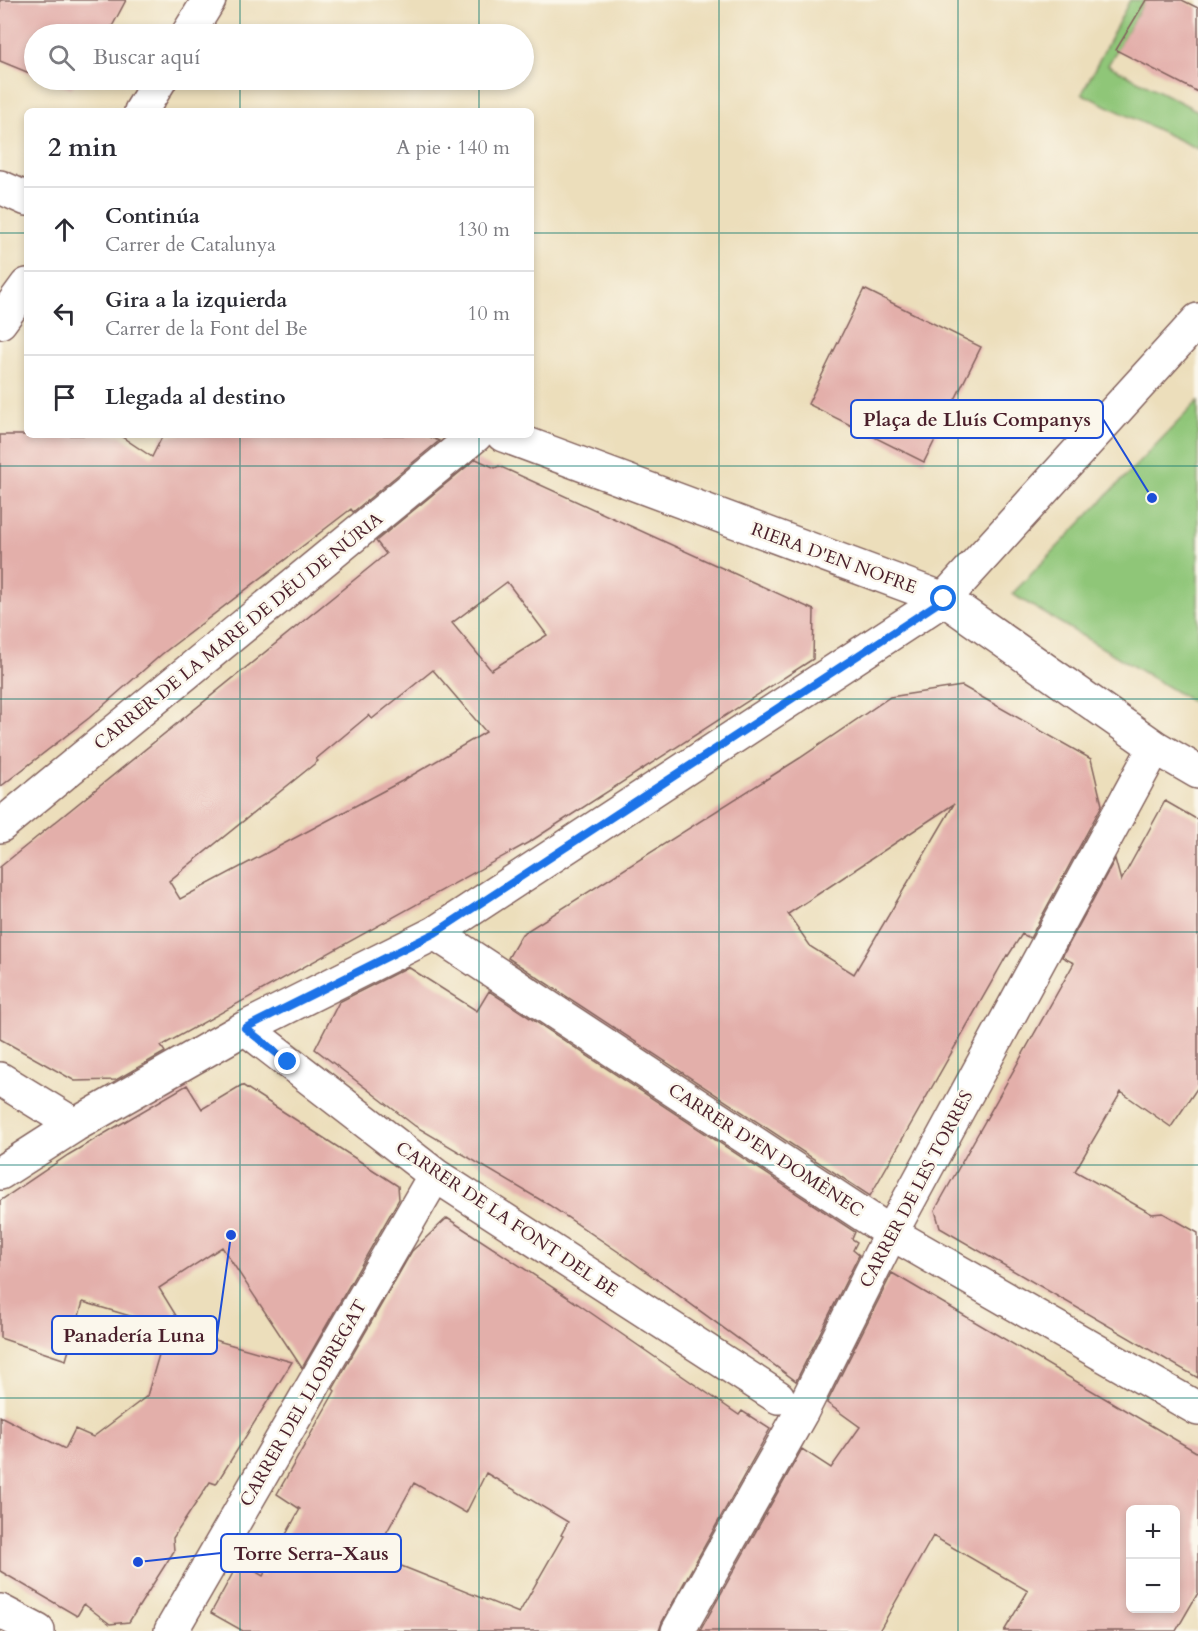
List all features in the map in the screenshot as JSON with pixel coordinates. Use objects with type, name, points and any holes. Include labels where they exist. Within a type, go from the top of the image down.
[{"type":"street","points":[[194,24],[209,0]]},
{"type":"street","points":[[143,108],[154,90]]},
{"type":"street","points":[[0,187],[24,198]]},
{"type":"street","points":[[0,322],[24,289]]},
{"type":"street","points":[[0,1173],[75,1125],[245,1028],[435,933],[944,599],[1198,320]]},
{"type":"street","name":"CARRER DE LA MARE DE DÉU DE NÚRIA","points":[[0,826],[472,438]]},
{"type":"street","name":"RIERA D'EN NOFRE","points":[[510,438],[944,599],[1155,747],[1198,772]]},
{"type":"street","name":"CARRER DE LES TORRES","points":[[678,1631],[801,1413],[891,1233],[1155,747]]},
{"type":"street","name":"CARRER D'EN DOMÈNEC","points":[[435,933],[891,1233],[1198,1409]]},
{"type":"street","name":"CARRER DE LA FONT DEL BE","points":[[245,1028],[435,1175],[778,1397]]},
{"type":"street","points":[[0,1079],[75,1125]]},
{"type":"street","name":"CARRER DEL LLOBREGAT","points":[[171,1631],[435,1175]]},
{"type":"street","points":[[0,1611],[38,1631]]},
{"type":"green space","points":[[1130,0],[1146,0],[1108,65],[1198,111],[1198,149],[1082,94]]},
{"type":"green space","points":[[1198,401],[1198,705],[1012,594]]},
{"type":"building","points":[[0,0],[126,0],[113,24],[24,24],[24,71],[0,61]]},
{"type":"building","points":[[1146,0],[1182,0],[1198,8],[1198,92],[1116,50]]},
{"type":"building","points":[[864,289],[981,347],[924,462],[808,404]]},
{"type":"building","points":[[0,435],[24,435],[24,438],[124,438],[152,457],[162,438],[432,438],[439,441],[353,512],[351,509],[162,654],[89,718],[0,787]]},
{"type":"building","points":[[476,459],[495,468],[499,466],[814,610],[813,659],[531,841],[161,1046],[165,1052],[116,1080],[75,1081],[0,1039],[0,867],[386,554],[376,541]],"holes":[[[507,582],[547,635],[491,670],[452,623]],[[433,670],[486,732],[402,781],[180,899],[169,881],[318,761],[316,759],[369,715],[372,719]]]},
{"type":"building","points":[[962,686],[1091,759],[1102,805],[1030,938],[1022,934],[1007,955],[870,1196],[508,958],[522,934],[800,758],[890,697]],"holes":[[[954,804],[854,974],[811,947],[788,914]]]},
{"type":"building","points":[[1165,801],[1198,820],[1198,1087],[1171,1127],[1121,1092],[1075,1171],[1152,1214],[1163,1213],[1198,1233],[1198,1378],[940,1228],[935,1210],[1074,963],[1062,957],[1115,859],[1121,881]]},
{"type":"building","points":[[408,967],[477,1011],[489,991],[855,1232],[852,1239],[857,1242],[853,1250],[859,1255],[796,1381],[629,1259],[549,1205],[415,1126],[315,1049],[339,1002]]},
{"type":"building","points":[[187,1085],[202,1109],[242,1085],[398,1186],[399,1199],[302,1368],[222,1247],[159,1288],[186,1332],[292,1362],[216,1484],[210,1482],[173,1538],[174,1551],[129,1622],[110,1624],[84,1604],[77,1616],[0,1571],[0,1416],[65,1449],[75,1429],[93,1437],[147,1396],[167,1327],[83,1302],[66,1360],[0,1338],[0,1201],[68,1155]]},
{"type":"building","points":[[447,1218],[578,1304],[739,1415],[742,1411],[770,1429],[659,1631],[243,1631],[211,1613],[239,1562],[263,1576],[300,1509],[277,1494],[335,1391],[333,1389],[412,1251]],"holes":[[[486,1473],[568,1522],[561,1535],[563,1536],[519,1613],[374,1555],[414,1483],[466,1513]]]},
{"type":"building","points":[[892,1273],[1198,1453],[1198,1593],[1176,1631],[1004,1631],[1028,1591],[933,1536],[879,1631],[700,1631],[802,1449],[831,1468],[860,1427],[827,1403]]},
{"type":"place","name":"Plaça de Lluís Companys","points":[[1152,498]]},
{"type":"place","name":"Panadería Luna","points":[[231,1235]]},
{"type":"place","name":"Torre Serra-Xaus","points":[[138,1562]]},
{"type":"route","points":[[288,1062],[245,1028],[435,933],[944,599]]}]
